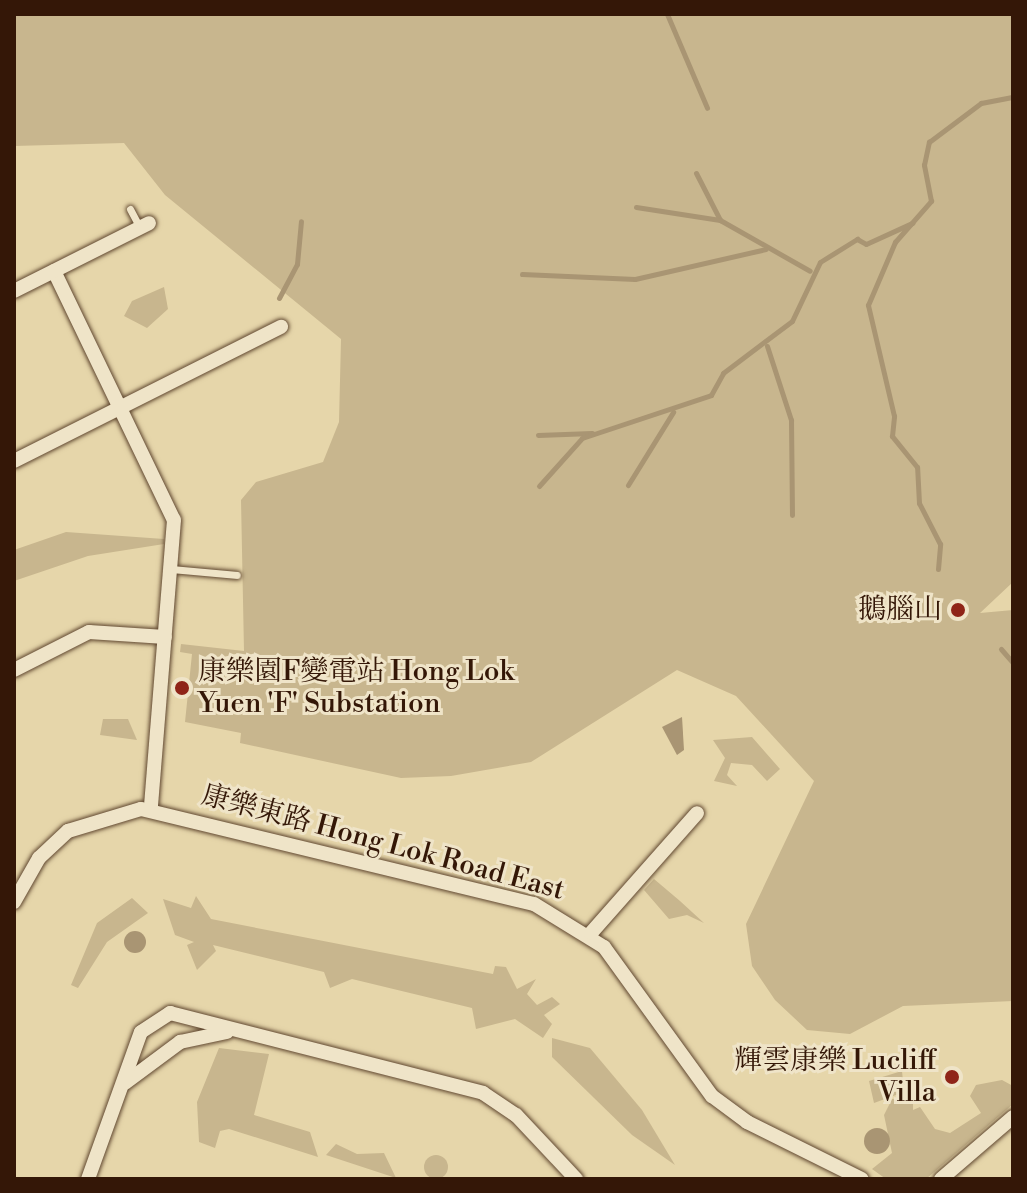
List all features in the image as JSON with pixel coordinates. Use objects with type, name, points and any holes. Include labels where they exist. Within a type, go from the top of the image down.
[{"type":"street","points":[[14,291],[144,225]]},
{"type":"street","points":[[54,271],[168,500],[172,569],[151,809]]},
{"type":"street","points":[[14,461],[281,327]]},
{"type":"street","points":[[14,670],[89,632],[165,637]]},
{"type":"street","name":"康樂東路 Hong Lok Road East","points":[[14,902],[39,858],[68,831],[113,813],[151,809],[534,904],[591,933],[712,1096],[747,1122],[862,1179]]},
{"type":"street","points":[[591,933],[697,813]]},
{"type":"street","points":[[88,1179],[125,1083],[134,1046],[152,1019],[180,1014],[227,1032],[483,1093],[516,1115],[569,1177]]},
{"type":"street","points":[[125,1083],[180,1042],[227,1032]]},
{"type":"street","points":[[941,1179],[1013,1117]]},
{"type":"lane","points":[[130,209],[144,225]]},
{"type":"lane","points":[[172,569],[237,575]]},
{"type":"shaded area","points":[[14,14],[1013,14],[1013,582],[980,613],[1013,610],[1013,1001],[903,1006],[850,1034],[807,1030],[775,1000],[752,966],[746,924],[814,781],[736,696],[677,670],[531,762],[451,776],[401,778],[240,743],[241,733],[185,722],[192,654],[180,652],[181,644],[244,651],[241,500],[256,482],[323,462],[339,422],[341,339],[165,195],[124,143],[14,146]]},
{"type":"shaded area","points":[[164,287],[168,309],[147,328],[124,316],[132,301]]},
{"type":"shaded area","points":[[66,532],[164,539],[164,544],[88,556],[14,581],[14,550]]},
{"type":"shaded area","points":[[682,717],[684,750],[677,755],[662,727]]},
{"type":"shaded area","points":[[103,719],[128,719],[137,740],[100,735]]},
{"type":"shaded area","points":[[752,737],[780,769],[767,781],[752,765],[731,763],[727,775],[737,786],[714,781],[725,758],[713,740]]},
{"type":"shaded area","points":[[654,879],[704,923],[687,915],[669,919],[644,890]]},
{"type":"shaded area","points":[[196,896],[211,919],[493,974],[495,966],[506,967],[517,989],[536,979],[527,994],[537,1005],[552,997],[560,1004],[544,1015],[552,1024],[543,1038],[515,1019],[476,1029],[472,1008],[352,979],[330,988],[324,972],[213,945],[216,951],[197,970],[187,945],[194,942],[175,935],[163,899],[191,908]]},
{"type":"shaded area","points":[[132,898],[148,913],[107,942],[78,988],[71,985],[97,923]]},
{"type":"shaded area","points":[[135,931],[143,934],[146,942],[143,950],[135,953],[127,950],[124,942],[127,934]]},
{"type":"shaded area","points":[[552,1038],[590,1048],[642,1110],[675,1165],[632,1135],[552,1057]]},
{"type":"shaded area","points":[[219,1048],[269,1054],[254,1115],[310,1132],[318,1157],[229,1129],[220,1131],[215,1148],[199,1142],[197,1102]]},
{"type":"shaded area","points":[[902,1071],[904,1092],[874,1103],[869,1081]]},
{"type":"shaded area","points":[[1002,1080],[1013,1086],[1013,1104],[926,1179],[886,1179],[872,1169],[892,1153],[884,1115],[892,1099],[913,1098],[913,1110],[920,1107],[935,1129],[950,1133],[981,1113],[970,1096],[976,1085]]},
{"type":"shaded area","points":[[877,1128],[886,1132],[890,1141],[886,1150],[877,1154],[868,1150],[864,1141],[868,1132]]},
{"type":"shaded area","points":[[336,1144],[357,1154],[384,1153],[396,1178],[326,1155]]},
{"type":"shaded area","points":[[431,1155],[441,1155],[448,1162],[448,1172],[441,1179],[431,1179],[424,1172],[424,1162]]},
{"type":"waterway","points":[[667,14],[707,108]]},
{"type":"waterway","points":[[938,569],[940,544],[919,503],[917,467],[892,436],[894,416],[868,305],[895,242],[931,201],[924,165],[929,142],[981,103],[1013,97]]},
{"type":"waterway","points":[[696,173],[720,220]]},
{"type":"waterway","points":[[636,207],[720,220],[810,271]]},
{"type":"waterway","points":[[279,298],[297,264],[301,221]]},
{"type":"waterway","points":[[539,486],[582,438],[711,395],[723,373],[792,321],[820,262],[857,239],[866,244],[912,223]]},
{"type":"waterway","points":[[522,274],[635,279],[766,249]]},
{"type":"waterway","points":[[767,346],[791,420],[792,515]]},
{"type":"waterway","points":[[628,485],[673,412]]},
{"type":"waterway","points":[[538,435],[592,433]]},
{"type":"waterway","points":[[1001,649],[1013,663]]},
{"type":"place","name":"鵝腦山","points":[[958,610]]},
{"type":"place","name":"康樂園F變電站 Hong Lok Yuen 'F' Substation","points":[[182,688]]},
{"type":"place","name":"輝雲康樂 Lucliff Villa","points":[[952,1077]]}]
